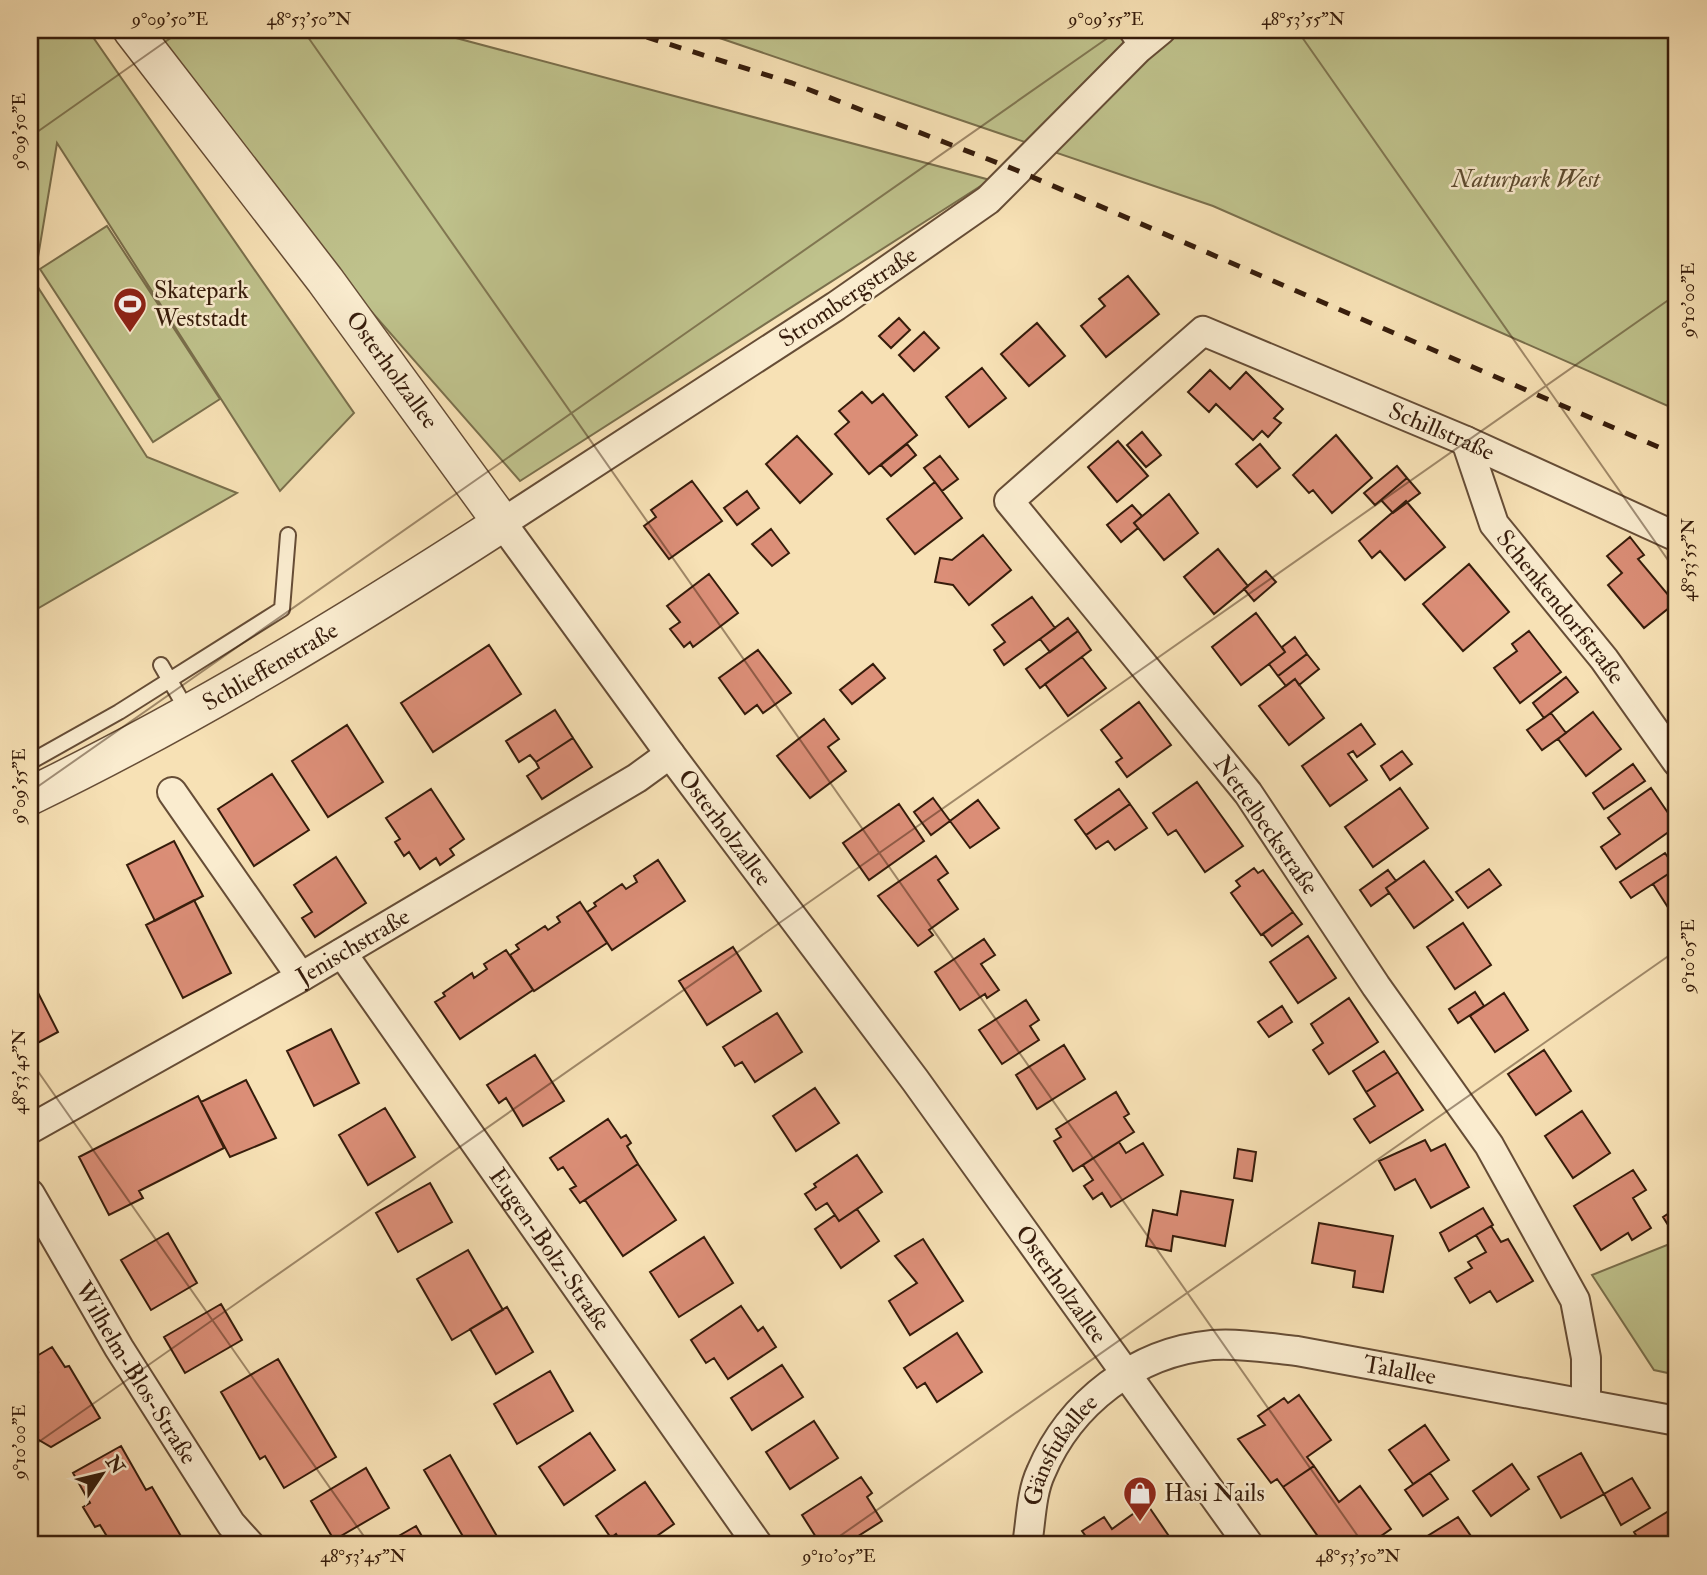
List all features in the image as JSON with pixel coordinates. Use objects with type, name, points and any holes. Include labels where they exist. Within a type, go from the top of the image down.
[{"type":"street","name":"Osterholzallee","points":[[132,30],[325,280],[670,754],[915,1080],[1249,1545]]},
{"type":"street","name":"Strombergstraße","points":[[502,523],[836,306],[988,200],[1131,39],[1161,30]]},
{"type":"street","name":"Schillstraße","points":[[1203,331],[1466,441],[1677,537]]},
{"type":"street","name":"Nettelbeckstraße","points":[[1203,331],[1009,501],[1248,793],[1376,986],[1489,1145],[1576,1300],[1586,1358],[1586,1404]]},
{"type":"street","name":"Schenkendorfstraße","points":[[1466,441],[1494,524],[1604,659],[1677,762]]},
{"type":"street","name":"Schlieffenstraße","points":[[30,796],[135,745],[189,714],[502,523]]},
{"type":"street","name":"Jenischstraße","points":[[30,1129],[342,953],[637,778],[670,754]]},
{"type":"street","points":[[172,792],[301,977]]},
{"type":"street","name":"Eugen-Bolz-Straße","points":[[342,953],[758,1545]]},
{"type":"street","name":"Wilhelm-Blos-Straße","points":[[30,1194],[119,1348],[231,1524],[250,1545]]},
{"type":"street","name":"Talallee","points":[[1125,1374],[1174,1352],[1212,1345],[1249,1345],[1677,1421]]},
{"type":"street","name":"Gänsfußallee","points":[[1027,1545],[1040,1474],[1068,1422],[1085,1403],[1125,1374]]},
{"type":"lane","points":[[30,762],[119,712],[282,609],[288,535]]},
{"type":"lane","points":[[161,665],[189,714]]},
{"type":"green space","points":[[30,30],[88,30],[354,413],[280,491],[57,143],[34,281],[147,457],[237,493],[30,613]]},
{"type":"green space","points":[[133,30],[426,30],[990,180],[520,481],[234,155]]},
{"type":"green space","name":"Naturpark West","points":[[696,30],[1677,30],[1677,410],[1213,206]]},
{"type":"green space","name":"Skatepark Weststadt","points":[[107,226],[220,399],[153,442],[40,269]]},
{"type":"green space","points":[[1677,1241],[1677,1375],[1654,1370],[1592,1275]]},
{"type":"building","points":[[1128,276],[1159,314],[1106,357],[1081,326],[1105,306],[1099,299]]},
{"type":"building","points":[[899,318],[910,330],[891,348],[879,336]]},
{"type":"building","points":[[1037,323],[1065,356],[1029,386],[1001,354]]},
{"type":"building","points":[[924,332],[939,348],[914,371],[899,355]]},
{"type":"building","points":[[982,368],[1006,398],[969,427],[946,397]]},
{"type":"building","points":[[1210,370],[1230,389],[1246,372],[1283,409],[1274,418],[1281,423],[1268,437],[1262,431],[1253,440],[1216,404],[1209,412],[1188,392]]},
{"type":"building","points":[[862,392],[872,403],[883,394],[917,435],[869,474],[835,434],[849,422],[839,411]]},
{"type":"building","points":[[1142,432],[1161,455],[1146,467],[1127,445]]},
{"type":"building","points":[[1336,435],[1372,478],[1332,513],[1313,490],[1309,493],[1293,475]]},
{"type":"building","points":[[797,436],[832,474],[800,503],[766,464]]},
{"type":"building","points":[[1118,441],[1148,476],[1117,502],[1088,467]]},
{"type":"building","points":[[907,444],[916,455],[891,476],[881,465]]},
{"type":"building","points":[[1260,444],[1280,468],[1257,487],[1236,464]]},
{"type":"building","points":[[940,456],[958,479],[942,491],[924,468]]},
{"type":"building","points":[[1397,466],[1407,478],[1375,505],[1364,493]]},
{"type":"building","points":[[1407,478],[1420,493],[1393,513],[1381,500]]},
{"type":"building","points":[[692,481],[722,521],[669,559],[644,526],[656,517],[651,510]]},
{"type":"building","points":[[935,482],[962,518],[915,554],[887,519]]},
{"type":"building","points":[[747,491],[759,508],[737,525],[724,508]]},
{"type":"building","points":[[1169,494],[1198,533],[1164,560],[1134,523]]},
{"type":"building","points":[[1406,501],[1445,547],[1405,580],[1380,551],[1372,558],[1359,541]]},
{"type":"building","points":[[1132,505],[1142,516],[1134,523],[1138,528],[1121,542],[1107,525]]},
{"type":"building","points":[[771,529],[789,553],[772,566],[752,544]]},
{"type":"building","points":[[983,535],[1011,570],[969,605],[953,585],[935,582],[940,558],[952,560]]},
{"type":"building","points":[[1630,537],[1644,555],[1638,559],[1675,603],[1644,628],[1608,585],[1622,573],[1607,556]]},
{"type":"building","points":[[1218,549],[1248,586],[1214,614],[1184,577]]},
{"type":"building","points":[[1469,564],[1509,612],[1463,651],[1423,604]]},
{"type":"building","points":[[1266,571],[1276,582],[1254,601],[1244,589]]},
{"type":"building","points":[[709,574],[738,613],[693,647],[690,642],[684,647],[670,629],[680,622],[667,606]]},
{"type":"building","points":[[1032,597],[1055,628],[1004,665],[994,650],[1005,642],[992,625]]},
{"type":"building","points":[[1256,613],[1285,652],[1241,685],[1212,647]]},
{"type":"building","points":[[1068,618],[1078,631],[1050,652],[1040,639]]},
{"type":"building","points":[[1078,631],[1091,650],[1040,688],[1026,669]]},
{"type":"building","points":[[1529,631],[1561,672],[1520,703],[1494,668],[1517,651],[1512,644]]},
{"type":"building","points":[[1295,637],[1307,654],[1278,676],[1269,664],[1285,652],[1282,647]]},
{"type":"building","points":[[489,645],[521,694],[433,752],[401,703]]},
{"type":"building","points":[[758,650],[791,693],[763,713],[757,705],[745,714],[719,678]]},
{"type":"building","points":[[1307,654],[1319,669],[1299,685],[1295,679],[1286,686],[1278,676]]},
{"type":"building","points":[[1082,657],[1106,688],[1068,716],[1045,684]]},
{"type":"building","points":[[873,664],[885,678],[852,704],[840,690]]},
{"type":"building","points":[[1566,677],[1578,692],[1544,718],[1533,703]]},
{"type":"building","points":[[1295,679],[1324,718],[1289,745],[1259,706]]},
{"type":"building","points":[[1139,702],[1171,745],[1127,777],[1116,762],[1122,758],[1101,730]]},
{"type":"building","points":[[555,710],[573,738],[536,762],[530,755],[519,762],[506,741]]},
{"type":"building","points":[[1593,712],[1621,749],[1586,776],[1558,739]]},
{"type":"building","points":[[1551,713],[1566,733],[1542,750],[1527,730]]},
{"type":"building","points":[[824,719],[839,739],[828,747],[846,771],[810,798],[777,756]]},
{"type":"building","points":[[1361,724],[1375,744],[1357,757],[1353,751],[1348,754],[1367,780],[1330,806],[1302,766]]},
{"type":"building","points":[[347,725],[383,782],[328,817],[292,761]]},
{"type":"building","points":[[573,738],[592,767],[542,799],[527,776],[539,768],[536,762]]},
{"type":"building","points":[[1402,751],[1412,764],[1390,780],[1381,766]]},
{"type":"building","points":[[1633,764],[1645,781],[1604,809],[1593,793]]},
{"type":"building","points":[[272,774],[309,830],[254,866],[218,809]]},
{"type":"building","points":[[1197,782],[1243,846],[1205,872],[1176,830],[1168,835],[1153,813]]},
{"type":"building","points":[[1400,788],[1428,828],[1373,867],[1345,827]]},
{"type":"building","points":[[1651,788],[1677,826],[1616,869],[1601,847],[1620,834],[1608,818]]},
{"type":"building","points":[[431,789],[464,839],[450,849],[454,855],[440,865],[436,858],[420,869],[409,852],[404,856],[395,842],[400,839],[386,818]]},
{"type":"building","points":[[1119,789],[1130,804],[1086,835],[1075,820]]},
{"type":"building","points":[[933,798],[950,821],[931,835],[914,812]]},
{"type":"building","points":[[978,800],[999,828],[970,848],[950,821]]},
{"type":"building","points":[[899,804],[924,841],[869,880],[843,843]]},
{"type":"building","points":[[1130,804],[1147,828],[1115,850],[1108,841],[1096,849],[1086,835]]},
{"type":"building","points":[[174,841],[203,896],[155,921],[127,865]]},
{"type":"building","points":[[1665,853],[1676,869],[1631,898],[1620,882]]},
{"type":"building","points":[[936,856],[948,873],[938,880],[958,909],[929,930],[933,935],[918,946],[878,896]]},
{"type":"building","points":[[336,857],[366,903],[315,937],[302,918],[312,912],[294,885]]},
{"type":"building","points":[[658,860],[685,901],[612,950],[587,912],[596,906],[594,903],[622,884],[626,889],[637,882],[634,876]]},
{"type":"building","points":[[1424,861],[1453,900],[1414,928],[1386,888]]},
{"type":"building","points":[[1254,868],[1258,873],[1263,870],[1293,912],[1261,935],[1231,893],[1240,886],[1236,881]]},
{"type":"building","points":[[1677,868],[1677,919],[1676,920],[1653,884]]},
{"type":"building","points":[[1489,869],[1501,885],[1468,908],[1456,892]]},
{"type":"building","points":[[1388,870],[1396,881],[1386,888],[1389,893],[1371,906],[1360,890]]},
{"type":"building","points":[[194,900],[231,973],[183,998],[146,925]]},
{"type":"building","points":[[580,902],[607,943],[534,991],[510,955],[519,949],[516,945],[545,926],[548,930],[560,922],[557,917]]},
{"type":"building","points":[[1293,912],[1302,924],[1272,946],[1263,934]]},
{"type":"building","points":[[1463,923],[1491,965],[1455,989],[1427,947]]},
{"type":"building","points":[[1308,936],[1336,978],[1298,1003],[1270,962]]},
{"type":"building","points":[[984,939],[995,955],[981,964],[999,990],[987,998],[985,994],[960,1010],[935,972]]},
{"type":"building","points":[[733,947],[761,991],[707,1025],[679,981]]},
{"type":"building","points":[[506,950],[533,990],[460,1039],[435,1002],[445,996],[443,993],[472,973],[474,978],[487,969],[484,964]]},
{"type":"building","points":[[30,977],[58,1032],[30,1047]]},
{"type":"building","points":[[1475,992],[1484,1006],[1458,1023],[1449,1009]]},
{"type":"building","points":[[1504,993],[1528,1030],[1495,1052],[1470,1016]]},
{"type":"building","points":[[1349,998],[1378,1042],[1329,1074],[1313,1050],[1323,1043],[1311,1024]]},
{"type":"building","points":[[1026,1000],[1039,1020],[1030,1026],[1039,1040],[1002,1064],[979,1030]]},
{"type":"building","points":[[1282,1006],[1292,1022],[1269,1037],[1258,1022]]},
{"type":"building","points":[[777,1013],[802,1052],[755,1082],[742,1062],[735,1066],[723,1047]]},
{"type":"building","points":[[331,1029],[359,1083],[314,1106],[287,1051]]},
{"type":"building","points":[[1064,1045],[1085,1079],[1037,1109],[1016,1075]]},
{"type":"building","points":[[1544,1050],[1571,1091],[1536,1115],[1508,1074]]},
{"type":"building","points":[[1384,1051],[1398,1072],[1366,1092],[1353,1071]]},
{"type":"building","points":[[535,1055],[564,1101],[523,1126],[506,1098],[499,1103],[487,1085]]},
{"type":"building","points":[[1398,1072],[1423,1110],[1370,1143],[1354,1119],[1375,1106],[1366,1092]]},
{"type":"building","points":[[246,1080],[276,1138],[230,1157],[201,1102]]},
{"type":"building","points":[[815,1088],[839,1123],[796,1151],[773,1116]]},
{"type":"building","points":[[1116,1092],[1129,1114],[1124,1117],[1134,1132],[1073,1171],[1054,1141],[1061,1137],[1056,1129]]},
{"type":"building","points":[[198,1096],[224,1148],[139,1191],[143,1198],[109,1215],[79,1157]]},
{"type":"building","points":[[385,1108],[415,1157],[368,1185],[339,1135]]},
{"type":"building","points":[[1582,1111],[1610,1153],[1573,1178],[1545,1136]]},
{"type":"building","points":[[608,1119],[621,1138],[626,1135],[631,1143],[627,1146],[638,1164],[580,1203],[570,1189],[576,1186],[563,1167],[558,1170],[550,1158]]},
{"type":"building","points":[[1425,1140],[1431,1151],[1445,1144],[1469,1187],[1431,1208],[1415,1179],[1395,1190],[1379,1161]]},
{"type":"building","points":[[1119,1142],[1126,1153],[1143,1143],[1163,1175],[1111,1207],[1102,1193],[1093,1199],[1084,1186],[1093,1180],[1083,1165]]},
{"type":"building","points":[[1238,1149],[1256,1152],[1252,1181],[1234,1178]]},
{"type":"building","points":[[857,1155],[882,1192],[839,1221],[827,1203],[816,1210],[805,1194],[816,1187],[814,1184]]},
{"type":"building","points":[[638,1164],[676,1220],[623,1256],[585,1200]]},
{"type":"building","points":[[1633,1170],[1646,1190],[1633,1198],[1651,1228],[1632,1240],[1628,1233],[1601,1250],[1574,1206]]},
{"type":"building","points":[[430,1183],[452,1222],[398,1252],[376,1213]]},
{"type":"building","points":[[1181,1191],[1233,1200],[1225,1246],[1173,1236],[1171,1251],[1146,1246],[1153,1210],[1177,1215]]},
{"type":"building","points":[[1483,1208],[1493,1225],[1449,1251],[1440,1233]]},
{"type":"building","points":[[1677,1208],[1677,1234],[1675,1236],[1663,1217]]},
{"type":"building","points":[[857,1209],[879,1241],[841,1268],[815,1229],[835,1215],[839,1221]]},
{"type":"building","points":[[1319,1223],[1393,1236],[1383,1292],[1353,1287],[1355,1271],[1312,1263]]},
{"type":"building","points":[[1491,1226],[1501,1242],[1508,1239],[1533,1281],[1497,1302],[1490,1291],[1470,1303],[1455,1278],[1472,1268],[1468,1262],[1486,1252],[1476,1235]]},
{"type":"building","points":[[168,1233],[197,1283],[151,1310],[121,1260]]},
{"type":"building","points":[[704,1237],[733,1283],[679,1317],[650,1272]]},
{"type":"building","points":[[923,1239],[963,1301],[910,1335],[889,1301],[917,1283],[895,1256]]},
{"type":"building","points":[[468,1250],[503,1310],[452,1340],[417,1279]]},
{"type":"building","points":[[221,1304],[242,1340],[185,1373],[164,1337]]},
{"type":"building","points":[[741,1306],[758,1331],[763,1327],[776,1347],[728,1379],[714,1358],[706,1363],[691,1340]]},
{"type":"building","points":[[507,1307],[533,1352],[496,1374],[470,1329]]},
{"type":"building","points":[[957,1333],[982,1372],[937,1402],[925,1383],[917,1388],[904,1368]]},
{"type":"building","points":[[52,1347],[65,1367],[69,1366],[100,1418],[51,1447],[32,1436],[34,1416],[30,1412],[30,1377],[38,1372],[30,1360]]},
{"type":"building","points":[[278,1359],[336,1457],[284,1488],[265,1456],[260,1459],[221,1392]]},
{"type":"building","points":[[782,1365],[803,1397],[752,1430],[731,1398]]},
{"type":"building","points":[[550,1371],[573,1411],[517,1444],[494,1404]]},
{"type":"building","points":[[1299,1395],[1331,1440],[1307,1457],[1314,1466],[1283,1487],[1277,1479],[1271,1483],[1238,1439],[1265,1425],[1258,1416],[1284,1398],[1288,1403]]},
{"type":"building","points":[[814,1421],[838,1458],[790,1489],[766,1452]]},
{"type":"building","points":[[1425,1425],[1449,1460],[1413,1484],[1389,1450]]},
{"type":"building","points":[[590,1433],[615,1470],[564,1505],[539,1467]]},
{"type":"building","points":[[121,1446],[146,1490],[152,1487],[185,1543],[121,1545],[117,1539],[111,1543],[100,1525],[95,1527],[83,1507],[90,1503],[73,1473]]},
{"type":"building","points":[[1581,1453],[1604,1494],[1561,1518],[1538,1477]]},
{"type":"building","points":[[450,1455],[502,1545],[468,1545],[424,1470]]},
{"type":"building","points":[[1512,1464],[1529,1489],[1491,1516],[1473,1491]]},
{"type":"building","points":[[1314,1466],[1339,1502],[1360,1486],[1391,1529],[1368,1545],[1324,1545],[1283,1487]]},
{"type":"building","points":[[366,1468],[389,1508],[334,1540],[311,1501]]},
{"type":"building","points":[[1430,1473],[1448,1499],[1423,1516],[1405,1490]]},
{"type":"building","points":[[861,1477],[872,1493],[867,1497],[882,1521],[844,1545],[821,1545],[802,1515]]},
{"type":"building","points":[[1632,1478],[1650,1508],[1621,1525],[1604,1494]]},
{"type":"building","points":[[645,1482],[674,1524],[644,1545],[623,1545],[616,1534],[611,1538],[596,1516]]},
{"type":"building","name":"Hasi Nails","points":[[1147,1504],[1175,1545],[1092,1545],[1082,1531],[1104,1517],[1112,1529]]},
{"type":"building","points":[[1677,1506],[1677,1545],[1642,1545],[1634,1532]]},
{"type":"building","points":[[1458,1517],[1477,1545],[1413,1545]]},
{"type":"building","points":[[416,1526],[427,1545],[383,1545]]},
{"type":"railway","points":[[624,30],[792,83],[1016,170],[1677,455]]},
{"type":"place","name":"Skatepark Weststadt","points":[[130,334]]},
{"type":"place","name":"Hasi Nails","points":[[1140,1523]]}]
